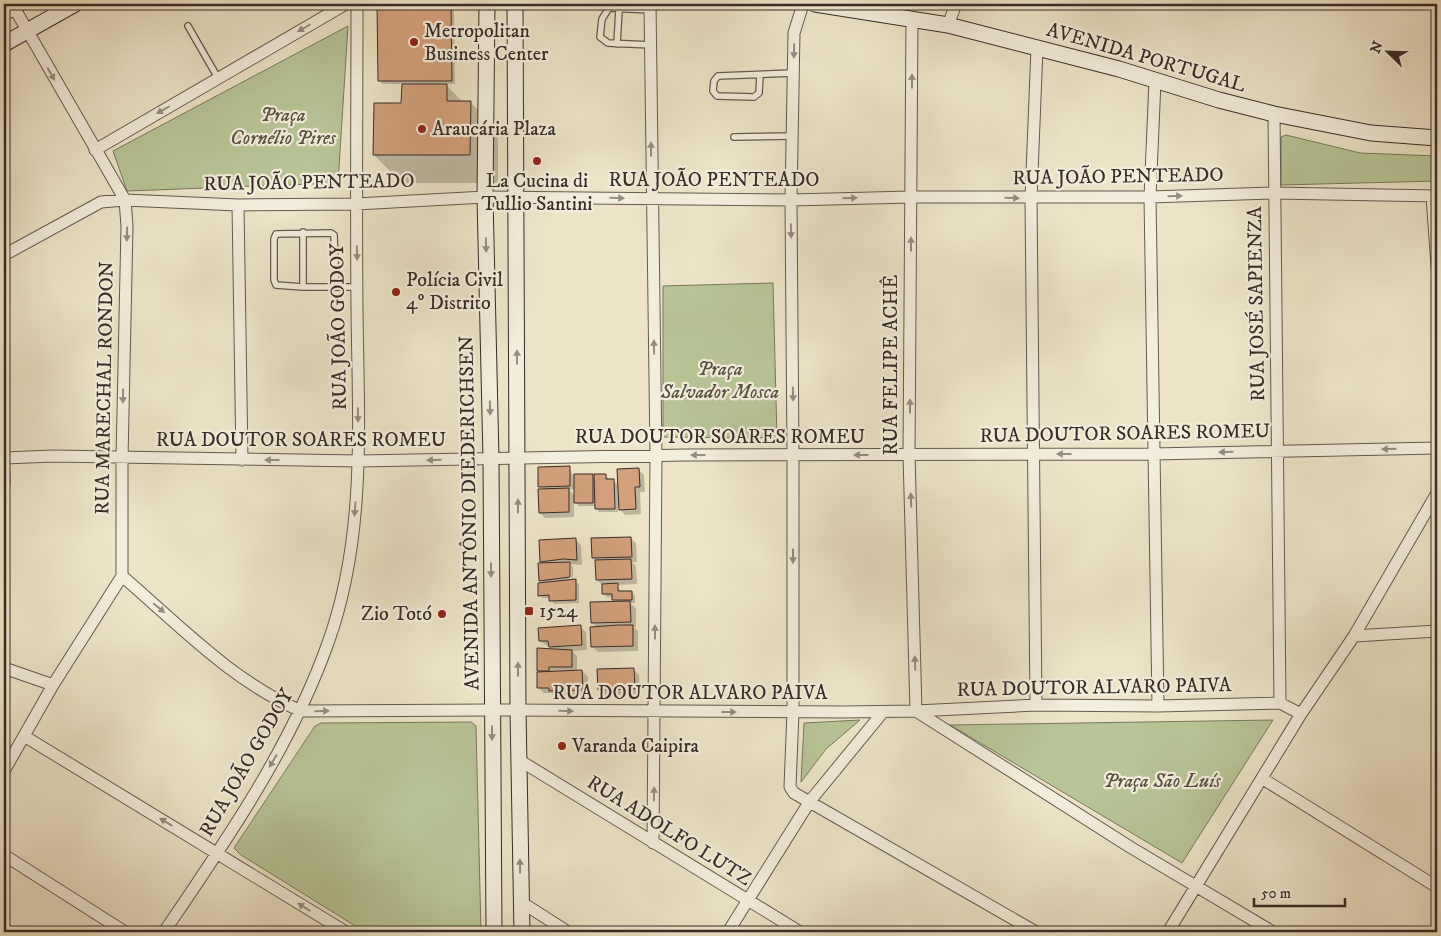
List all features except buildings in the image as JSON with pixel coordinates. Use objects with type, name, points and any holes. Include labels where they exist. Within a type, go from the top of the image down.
[{"type":"main road","points":[[4,44],[75,4]]},
{"type":"main road","name":"AVENIDA ANTÔNIO DIEDERICHSEN","points":[[486,4],[485,197],[491,459],[494,932]]},
{"type":"main road","points":[[515,4],[518,710],[522,932]]},
{"type":"main road","name":"AVENIDA PORTUGAL","points":[[815,4],[890,10],[912,19],[948,25],[1037,48],[1274,114],[1371,133],[1437,138]]},
{"type":"street","points":[[95,150],[346,4]]},
{"type":"street","name":"RUA JOÃO GODOY","points":[[164,932],[218,853],[301,712],[329,642],[343,594],[353,544],[359,461],[356,204],[357,4]]},
{"type":"street","points":[[803,4],[794,33],[793,73],[791,200],[793,712],[790,787],[794,793],[1036,932]]},
{"type":"street","points":[[948,25],[956,4]]},
{"type":"street","name":"RUA MARECHAL RONDON","points":[[12,7],[125,200],[127,226],[122,459],[122,576]]},
{"type":"street","points":[[650,7],[651,199],[656,456],[653,843]]},
{"type":"street","name":"RUA FELIPE ACHÊ","points":[[912,19],[909,455],[916,711]]},
{"type":"street","points":[[1036,705],[1031,198],[1037,48]]},
{"type":"street","points":[[1155,80],[1150,197],[1158,706]]},
{"type":"street","name":"RUA JOSÉ SAPIENZA","points":[[1274,114],[1280,703]]},
{"type":"street","name":"RUA JOÃO PENTEADO","points":[[4,255],[101,202],[125,200],[238,205],[356,204],[516,196],[791,200],[911,197],[1150,197],[1274,193],[1435,196]]},
{"type":"street","points":[[1435,196],[1437,266]]},
{"type":"street","points":[[238,205],[242,460]]},
{"type":"street","name":"RUA DOUTOR SOARES ROMEU","points":[[4,458],[53,456],[122,459],[359,461],[656,456],[1153,454],[1437,448]]},
{"type":"street","points":[[4,473],[4,483]]},
{"type":"street","points":[[1168,932],[1301,714],[1354,636],[1437,493]]},
{"type":"street","points":[[4,771],[52,685],[122,576]]},
{"type":"street","name":"RUA DOUTOR ALVARO PAIVA","points":[[122,576],[248,683],[272,699],[301,712],[518,710],[883,712],[1036,705],[1158,706],[1280,703],[1301,714]]},
{"type":"street","points":[[1354,636],[1437,631]]},
{"type":"street","points":[[4,668],[52,685]]},
{"type":"street","points":[[916,711],[1195,886],[1273,932]]},
{"type":"street","points":[[728,932],[810,801],[883,712]]},
{"type":"street","points":[[24,736],[346,932]]},
{"type":"street","name":"RUA ADOLFO LUTZ","points":[[519,760],[747,902],[800,932]]},
{"type":"street","points":[[1263,779],[1437,887]]},
{"type":"street","points":[[4,855],[125,932]]},
{"type":"street","points":[[521,902],[568,932]]},
{"type":"lane","points":[[650,7],[619,10],[608,6],[602,18],[600,37],[608,43],[651,45]]},
{"type":"lane","points":[[617,44],[619,10]]},
{"type":"lane","points":[[188,26],[218,78]]},
{"type":"lane","points":[[760,74],[759,92],[754,97],[717,96],[713,91],[714,81],[718,76],[760,74],[793,73]]},
{"type":"lane","points":[[734,137],[792,136]]},
{"type":"lane","points":[[336,287],[334,235],[328,232],[281,232],[276,234],[274,239],[274,280],[276,285],[303,287],[336,287],[357,287]]},
{"type":"lane","points":[[303,232],[303,287]]},
{"type":"green space","name":"Praça Cornélio Pires","points":[[348,26],[338,183],[127,191],[113,151]]},
{"type":"green space","points":[[1286,135],[1360,153],[1437,156],[1437,181],[1281,185],[1281,137]]},
{"type":"green space","name":"Praça Salvador Mosca","points":[[773,283],[777,438],[663,437],[663,286]]},
{"type":"green space","points":[[860,720],[826,749],[801,782],[804,723]]},
{"type":"green space","name":"Praça São Luís","points":[[1273,720],[1182,863],[950,725]]},
{"type":"green space","points":[[471,722],[476,726],[481,932],[365,932],[241,855],[234,848],[315,726],[321,723]]},
{"type":"place","name":"Metropolitan Business Center","points":[[414,42]]},
{"type":"place","name":"Araucária Plaza","points":[[422,129]]},
{"type":"place","name":"La Cucina di Tullio Santini","points":[[537,161]]},
{"type":"place","name":"Polícia Civil 4º Distrito","points":[[396,292]]},
{"type":"place","name":"1524","points":[[529,611]]},
{"type":"place","name":"Zio Totó","points":[[442,614]]},
{"type":"place","name":"Varanda Caipira","points":[[562,746]]}]
